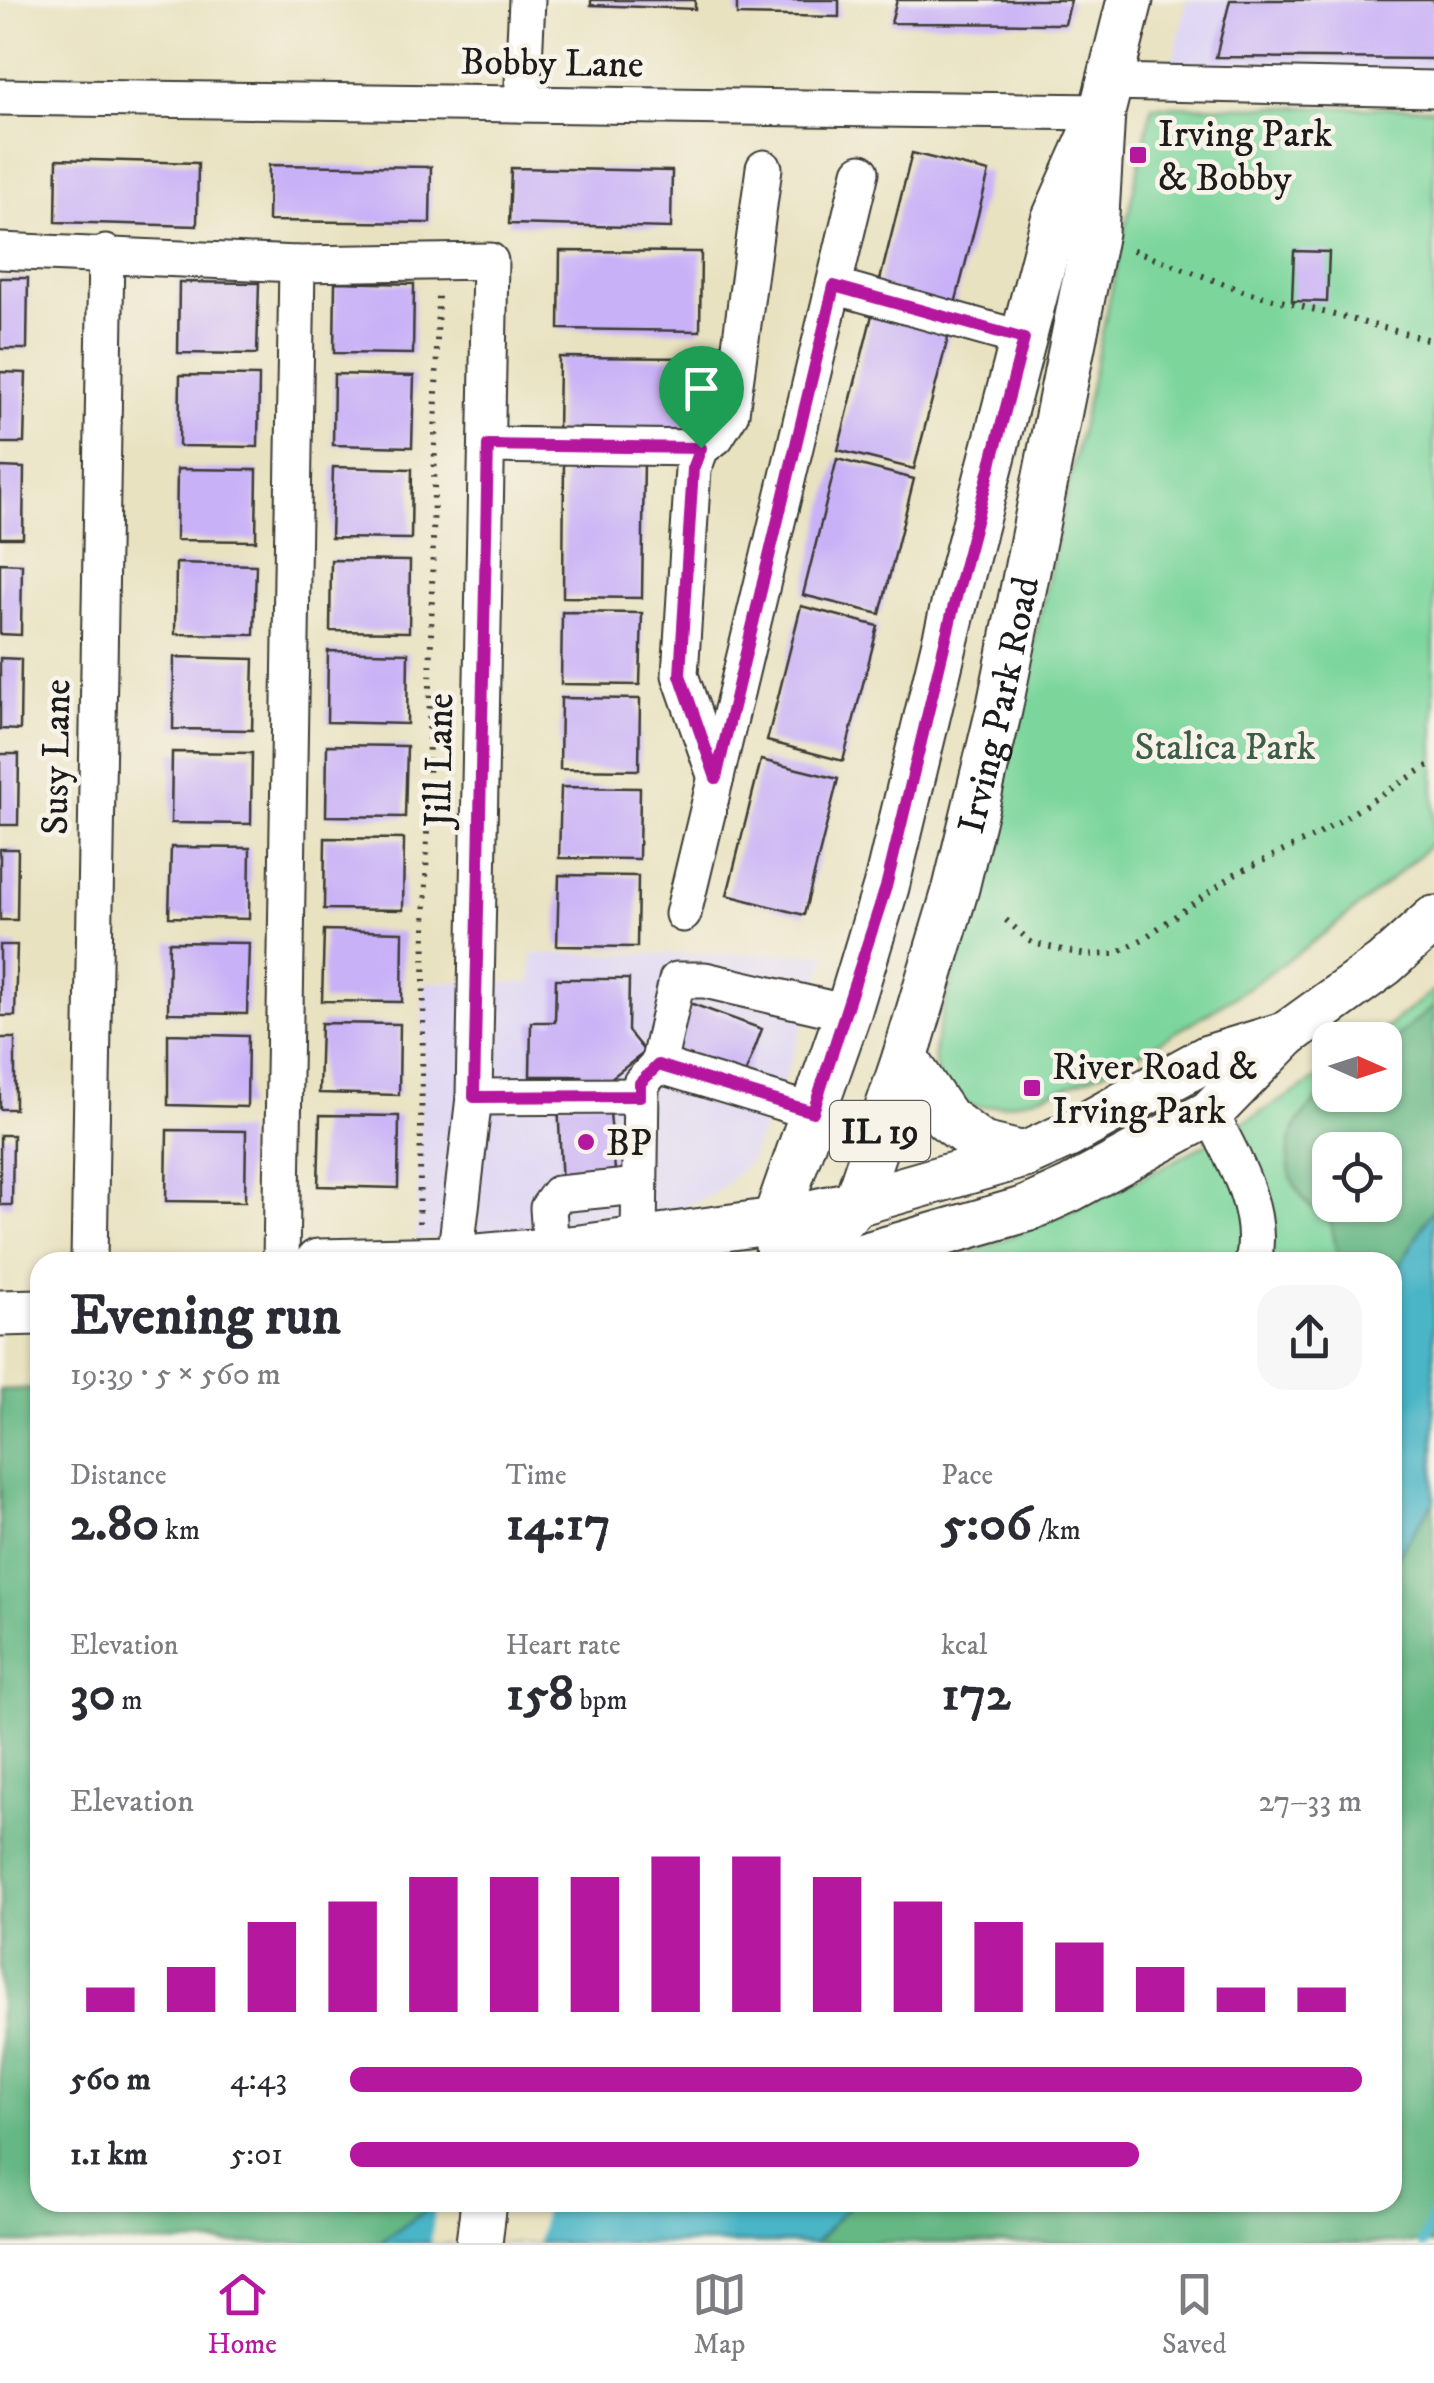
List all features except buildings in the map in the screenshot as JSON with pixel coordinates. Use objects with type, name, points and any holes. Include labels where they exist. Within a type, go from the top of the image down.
[{"type":"main road","name":"Irving Park Road","points":[[778,1242],[813,1112],[886,887],[1054,220],[1106,97],[1130,0]]},
{"type":"main road","name":"Irving Park Road","points":[[809,1252],[856,1203],[956,888],[1003,691],[1096,232],[1106,97]]},
{"type":"main road","points":[[876,1252],[1026,1208],[1070,1189],[1210,1112],[1287,1034],[1384,964],[1434,919]]},
{"type":"main road","points":[[539,1252],[639,1240],[778,1242],[856,1203],[1024,1155],[1068,1136],[1208,1058],[1287,1034]]},
{"type":"main road","points":[[905,1058],[946,1118],[982,1145],[1024,1155]]},
{"type":"main road","points":[[0,1313],[30,1312]]},
{"type":"main road","points":[[480,2243],[483,2212]]},
{"type":"street","points":[[522,104],[527,0]]},
{"type":"street","name":"Bobby Lane","points":[[0,97],[522,104],[1434,89]]},
{"type":"street","points":[[716,778],[680,675],[693,469],[701,448],[716,437],[731,413],[764,168]]},
{"type":"street","points":[[683,914],[861,172]]},
{"type":"street","points":[[0,250],[296,264],[439,262]]},
{"type":"street","name":"Susy Lane","points":[[89,1252],[106,253]]},
{"type":"street","name":"Jill Lane","points":[[439,262],[490,261],[474,1097],[456,1252]]},
{"type":"street","points":[[281,1252],[296,264]]},
{"type":"street","points":[[834,286],[1024,339]]},
{"type":"street","points":[[488,445],[701,448]]},
{"type":"street","points":[[639,1240],[640,1083],[658,1065],[669,1002],[677,980],[705,980],[848,1013]]},
{"type":"street","points":[[658,1065],[813,1112]]},
{"type":"street","points":[[474,1097],[640,1096]]},
{"type":"street","points":[[1210,1112],[1233,1157],[1255,1222],[1254,1252]]},
{"type":"street","points":[[551,1251],[548,1208],[558,1194],[640,1186]]},
{"type":"path","points":[[1132,250],[1243,291],[1434,342]]},
{"type":"path","points":[[419,1224],[439,262]]},
{"type":"path","points":[[1006,920],[1032,944],[1086,956],[1114,954],[1143,939],[1235,874],[1318,834],[1434,762]]},
{"type":"shaded area","points":[[1187,0],[1434,0],[1434,76],[1173,63]]},
{"type":"shaded area","points":[[828,953],[783,1083],[749,1162],[717,1192],[672,1213],[416,1240],[424,982],[531,983],[532,954]]},
{"type":"green space","name":"Stalica Park","points":[[1152,106],[1434,108],[1434,841],[1382,888],[1298,953],[1165,1039],[1119,1064],[1046,1094],[1001,1105],[969,1106],[947,1095],[935,1068],[934,1047],[1007,764]]},
{"type":"green space","points":[[1434,990],[1434,1207],[1402,1262],[1402,1252],[970,1252],[1093,1201],[1237,1126],[1312,1081],[1312,1112],[1402,1112],[1402,1022],[1394,1022]]},
{"type":"green space","points":[[1434,1006],[1434,1207],[1402,1262],[1402,1252],[1337,1252],[1330,1222],[1402,1222],[1402,1132],[1312,1132],[1312,1208],[1298,1191],[1288,1157],[1299,1122],[1312,1105],[1312,1112],[1402,1112],[1402,1032]]},
{"type":"green space","points":[[30,1388],[30,2212],[423,2212],[380,2243],[0,2243],[0,1390]]},
{"type":"green space","points":[[1434,1501],[1434,2243],[815,2243],[843,2212],[1402,2212],[1402,1549]]},
{"type":"water","points":[[1434,1207],[1434,1501],[1402,1549],[1402,1262]]},
{"type":"water","points":[[423,2212],[843,2212],[815,2243],[380,2243]]},
{"type":"pier","points":[[435,2212],[543,2212],[538,2243],[431,2243]]},
{"type":"waterway","points":[[1423,2243],[1434,2213]]},
{"type":"place","name":"Irving Park & Bobby","points":[[1138,155]]},
{"type":"place","name":"River Road & Irving Park","points":[[1032,1088]]},
{"type":"place","name":"BP","points":[[586,1142]]},
{"type":"route","points":[[834,286],[1024,339],[886,887],[813,1112],[658,1065],[640,1083],[640,1096],[474,1097],[488,445],[701,448],[693,469],[680,675],[716,778],[834,286]]}]
